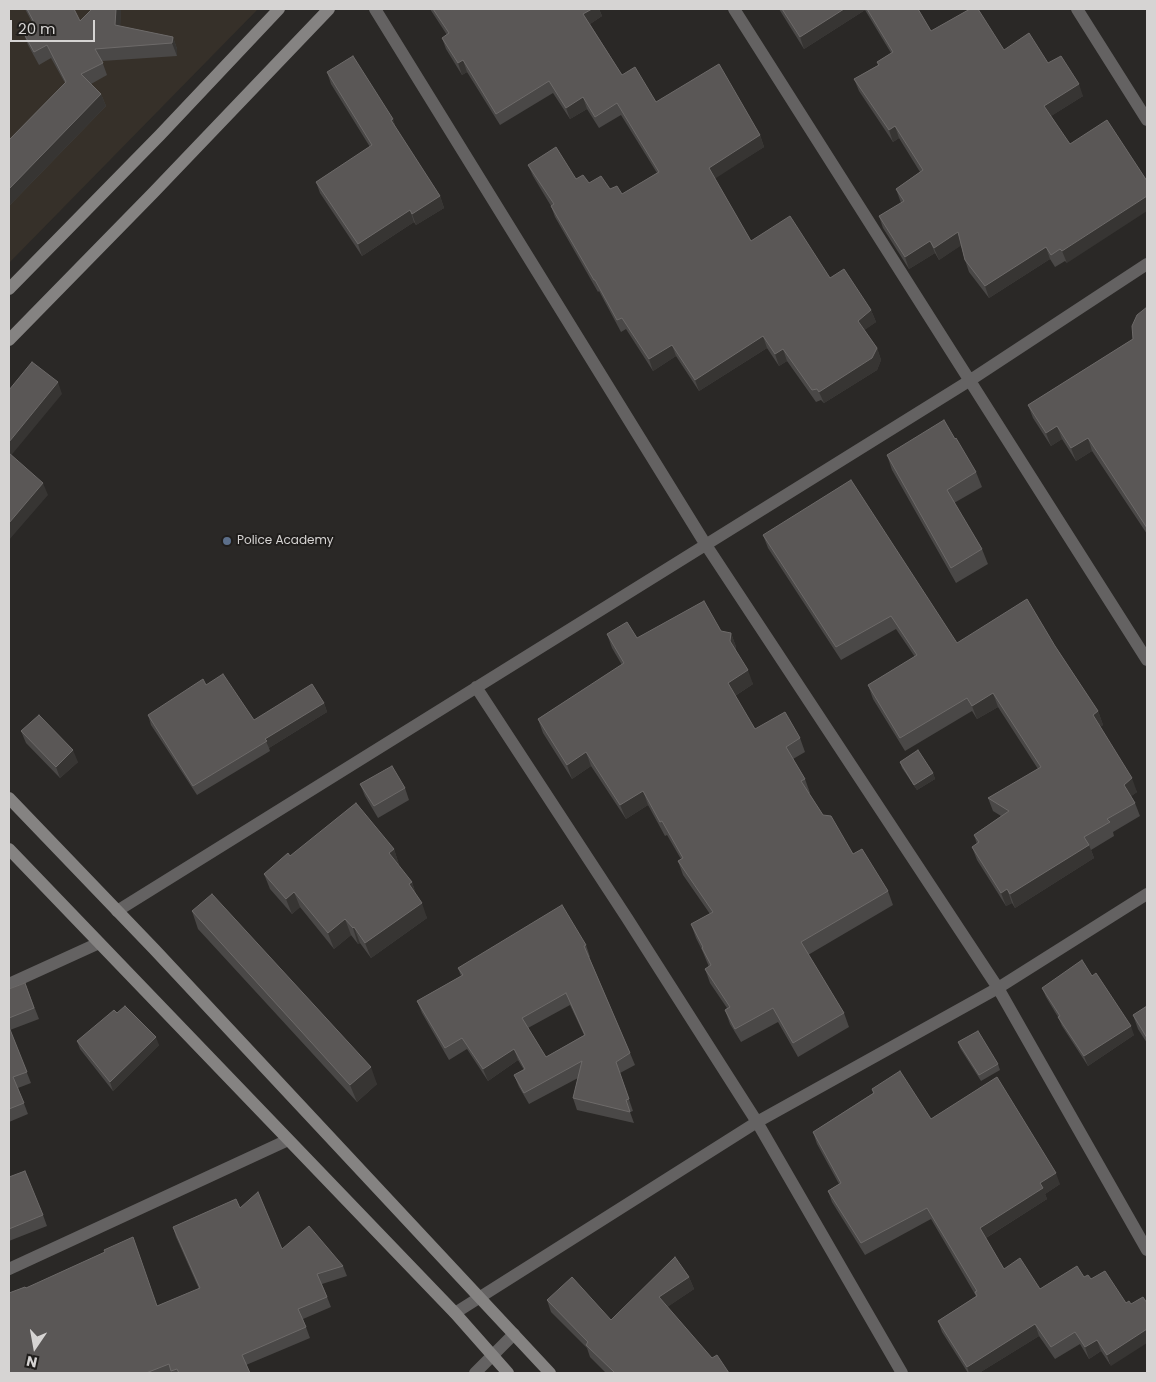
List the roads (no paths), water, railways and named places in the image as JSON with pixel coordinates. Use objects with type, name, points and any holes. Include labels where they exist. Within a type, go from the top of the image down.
[{"type":"street","points":[[9,289],[160,135],[279,9]]},
{"type":"street","points":[[9,340],[160,186],[329,9]]},
{"type":"street","points":[[375,9],[706,544],[998,988],[1147,1250]]},
{"type":"street","points":[[734,9],[1147,660]]},
{"type":"street","points":[[1077,9],[1147,120]]},
{"type":"street","points":[[116,911],[969,381],[1147,264]]},
{"type":"street","points":[[476,687],[622,910],[756,1122],[902,1373]]},
{"type":"street","points":[[9,798],[550,1373]]},
{"type":"street","points":[[9,849],[455,1313],[508,1373]]},
{"type":"street","points":[[455,1313],[756,1122],[998,988],[1147,894]]},
{"type":"street","points":[[9,984],[99,943]]},
{"type":"street","points":[[9,1269],[288,1140]]},
{"type":"street","points":[[475,1373],[514,1334]]},
{"type":"place","name":"Police Academy","points":[[227,541]]}]
